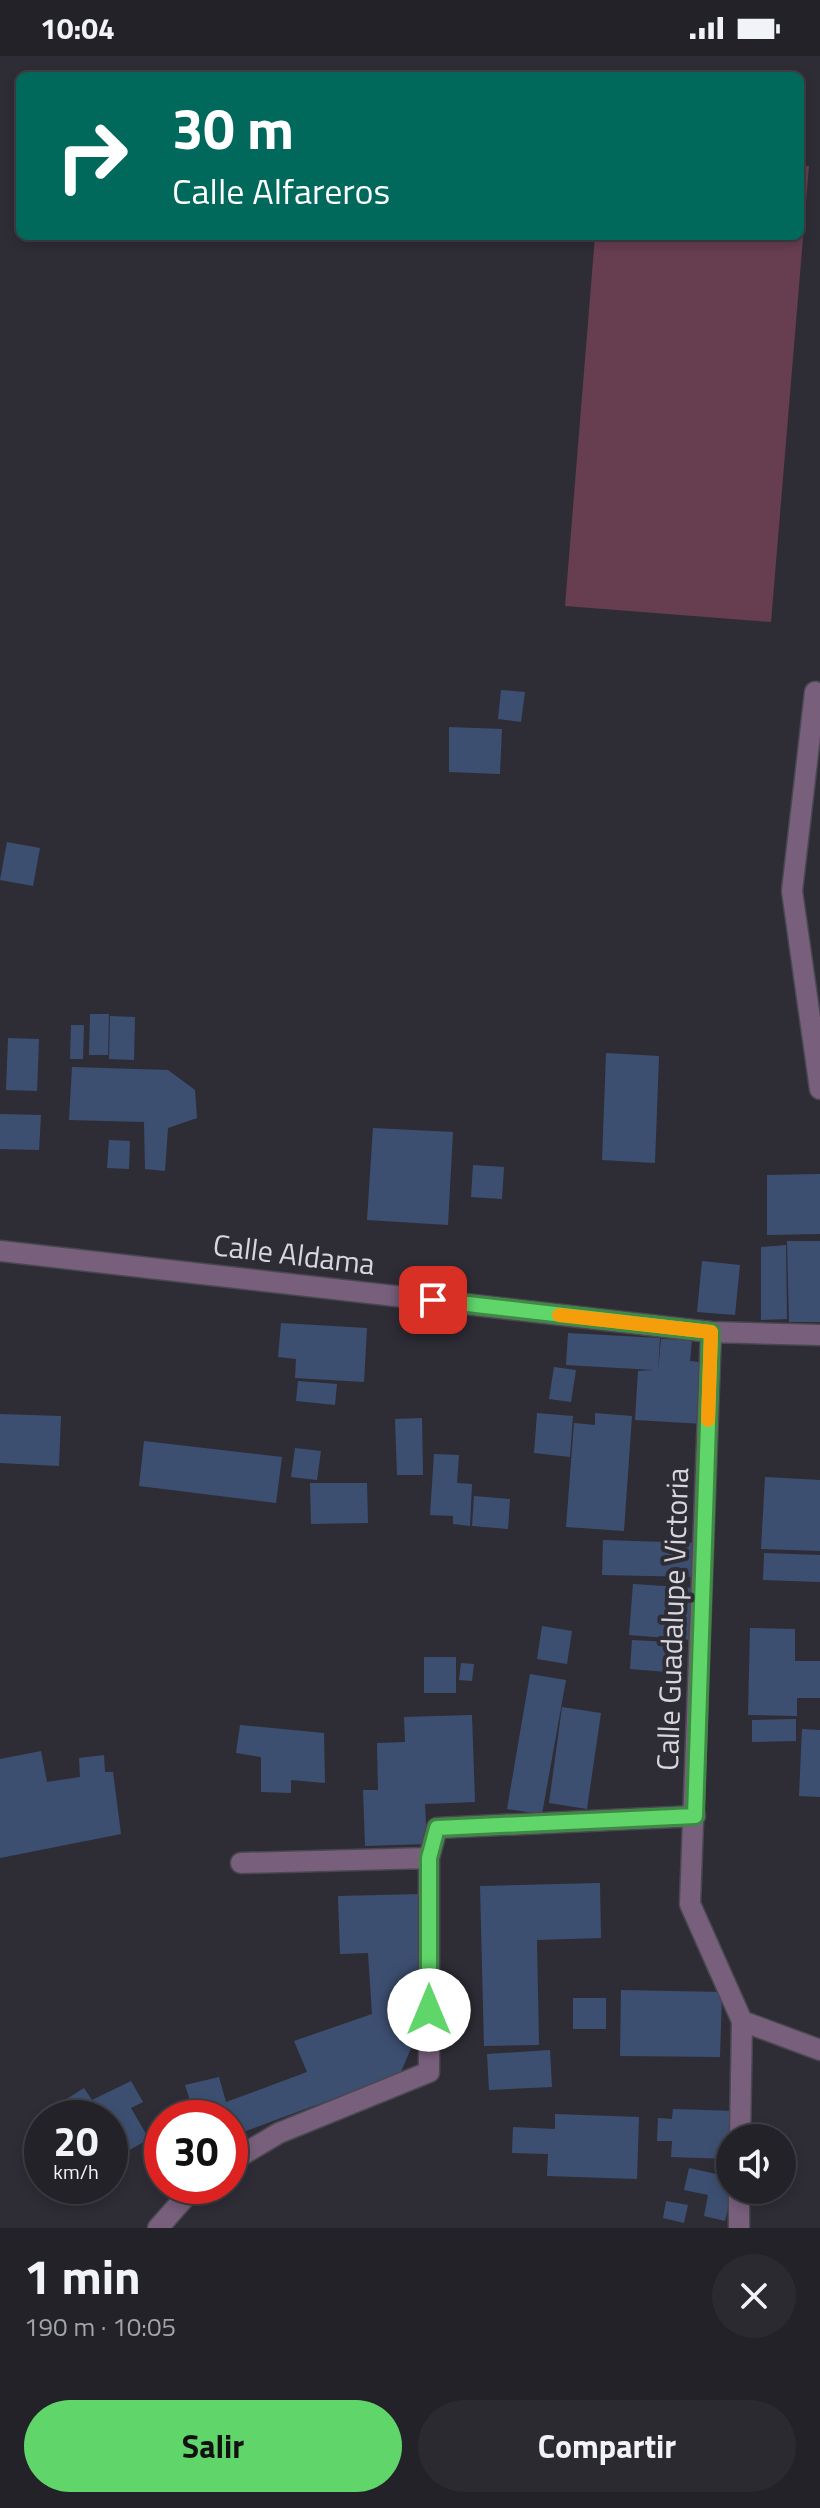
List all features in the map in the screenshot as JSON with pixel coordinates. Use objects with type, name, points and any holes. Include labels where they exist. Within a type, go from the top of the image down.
[{"type":"street","points":[[815,692],[792,891],[820,1089]]},
{"type":"street","name":"Calle Aldama","points":[[0,1251],[711,1332],[820,1335]]},
{"type":"street","name":"Calle Guadalupe Victoria","points":[[711,1332],[690,1904],[742,2021],[740,2124]]},
{"type":"street","points":[[248,2151],[279,2133],[429,2072],[429,1858],[437,1828],[695,1816]]},
{"type":"street","points":[[241,1863],[429,1858]]},
{"type":"street","points":[[742,2021],[820,2050]]},
{"type":"street","points":[[158,2228],[179,2204]]},
{"type":"street","points":[[739,2204],[739,2228]]},
{"type":"shaded area","points":[[804,166],[809,166],[804,226]]},
{"type":"shaded area","points":[[595,240],[803,240],[771,622],[565,606]]},
{"type":"building","points":[[501,690],[525,692],[521,722],[498,719]]},
{"type":"building","points":[[449,727],[502,729],[500,774],[449,772]]},
{"type":"building","points":[[7,842],[40,848],[33,886],[0,880]]},
{"type":"building","points":[[90,1014],[109,1014],[108,1055],[89,1055]]},
{"type":"building","points":[[110,1016],[135,1017],[134,1060],[109,1059]]},
{"type":"building","points":[[71,1025],[84,1025],[83,1059],[70,1059]]},
{"type":"building","points":[[8,1038],[39,1039],[37,1091],[6,1090]]},
{"type":"building","points":[[606,1053],[659,1056],[655,1163],[602,1160]]},
{"type":"building","points":[[72,1067],[168,1070],[195,1090],[197,1118],[168,1128],[165,1171],[145,1169],[144,1122],[69,1120]]},
{"type":"building","points":[[0,1114],[41,1115],[39,1150],[0,1149]]},
{"type":"building","points":[[373,1128],[453,1132],[448,1225],[367,1220]]},
{"type":"building","points":[[109,1140],[130,1141],[129,1169],[107,1168]]},
{"type":"building","points":[[473,1165],[504,1167],[502,1199],[471,1197]]},
{"type":"building","points":[[820,1174],[820,1234],[767,1235],[767,1175]]},
{"type":"building","points":[[787,1241],[820,1241],[820,1322],[789,1322]]},
{"type":"building","points":[[786,1245],[787,1319],[761,1320],[761,1247]]},
{"type":"building","points":[[702,1261],[740,1265],[735,1315],[697,1312]]},
{"type":"building","points":[[281,1323],[367,1328],[364,1382],[295,1378],[296,1359],[278,1357]]},
{"type":"building","points":[[568,1333],[660,1338],[658,1371],[661,1339],[692,1340],[690,1361],[707,1363],[704,1424],[635,1420],[638,1371],[654,1370],[566,1365]]},
{"type":"building","points":[[554,1367],[576,1370],[571,1402],[549,1399]]},
{"type":"building","points":[[298,1381],[337,1384],[335,1405],[296,1401]]},
{"type":"building","points":[[537,1413],[573,1416],[570,1457],[534,1453]]},
{"type":"building","points":[[595,1413],[632,1416],[624,1531],[566,1527],[574,1423],[595,1425]]},
{"type":"building","points":[[0,1414],[61,1416],[59,1466],[0,1463]]},
{"type":"building","points":[[422,1418],[423,1475],[397,1475],[395,1419]]},
{"type":"building","points":[[144,1441],[282,1457],[276,1503],[139,1486]]},
{"type":"building","points":[[295,1448],[321,1451],[317,1480],[291,1477]]},
{"type":"building","points":[[434,1454],[459,1455],[457,1483],[472,1484],[470,1526],[453,1524],[453,1516],[430,1515]]},
{"type":"building","points":[[765,1477],[820,1480],[820,1551],[761,1549]]},
{"type":"building","points":[[310,1483],[367,1483],[368,1523],[311,1524]]},
{"type":"building","points":[[474,1496],[510,1499],[508,1529],[472,1526]]},
{"type":"building","points":[[603,1540],[697,1543],[696,1577],[602,1575]]},
{"type":"building","points":[[764,1553],[820,1555],[820,1582],[763,1580]]},
{"type":"building","points":[[633,1584],[696,1588],[692,1640],[629,1635]]},
{"type":"building","points":[[542,1626],[572,1631],[567,1664],[537,1659]]},
{"type":"building","points":[[750,1628],[795,1629],[795,1661],[820,1661],[820,1698],[797,1698],[797,1716],[748,1715]]},
{"type":"building","points":[[632,1640],[670,1642],[667,1672],[630,1669]]},
{"type":"building","points":[[424,1657],[456,1657],[456,1693],[424,1693]]},
{"type":"building","points":[[461,1663],[474,1664],[472,1681],[459,1680]]},
{"type":"building","points":[[530,1674],[566,1680],[542,1814],[507,1809]]},
{"type":"building","points":[[562,1707],[601,1713],[587,1809],[549,1803]]},
{"type":"building","points":[[472,1715],[475,1802],[425,1804],[427,1844],[365,1846],[363,1790],[378,1790],[377,1743],[405,1742],[404,1717]]},
{"type":"building","points":[[796,1719],[796,1741],[752,1742],[752,1720]]},
{"type":"building","points":[[240,1725],[324,1733],[325,1783],[291,1780],[291,1793],[261,1792],[261,1757],[236,1753]]},
{"type":"building","points":[[802,1729],[820,1730],[820,1797],[799,1796]]},
{"type":"building","points":[[41,1751],[47,1782],[80,1777],[79,1758],[104,1755],[105,1772],[113,1772],[121,1834],[0,1858],[0,1759]]},
{"type":"building","points":[[600,1883],[601,1938],[537,1940],[539,2045],[484,2046],[480,1886]]},
{"type":"building","points":[[421,1894],[424,2018],[400,2074],[248,2130],[248,2100],[231,2100],[307,2072],[294,2041],[372,2014],[368,1953],[340,1954],[338,1896]]},
{"type":"building","points":[[621,1990],[722,1992],[720,2057],[620,2056]]},
{"type":"building","points":[[573,1998],[606,1998],[606,2029],[573,2029]]},
{"type":"building","points":[[550,2050],[552,2087],[489,2090],[487,2054]]},
{"type":"building","points":[[219,2077],[225,2100],[190,2100],[185,2085]]},
{"type":"building","points":[[131,2081],[143,2102],[131,2108],[144,2130],[144,2142],[128,2151],[128,2100],[92,2100]]},
{"type":"building","points":[[84,2088],[92,2100],[65,2100]]},
{"type":"building","points":[[673,2109],[736,2111],[736,2124],[716,2124],[716,2159],[671,2157],[672,2141],[657,2141],[658,2118],[672,2119]]},
{"type":"building","points":[[555,2114],[639,2117],[637,2179],[547,2176],[548,2154],[512,2153],[513,2127],[555,2129]]},
{"type":"building","points":[[689,2168],[716,2174],[716,2204],[729,2204],[725,2221],[704,2216],[708,2195],[684,2190]]},
{"type":"building","points":[[666,2201],[688,2205],[684,2223],[663,2218]]},
{"type":"slow traffic","points":[[559,1315],[711,1332],[708,1420]]},
{"type":"route","points":[[429,2010],[429,1858],[437,1828],[695,1816],[711,1332],[433,1300]]}]
